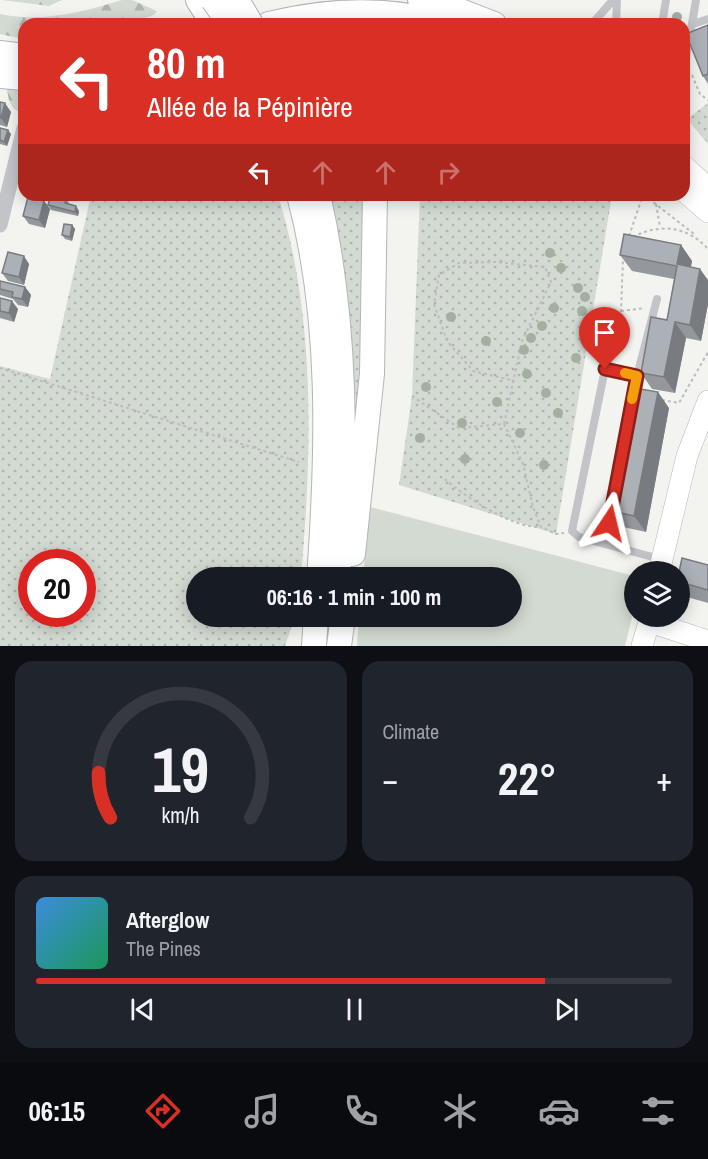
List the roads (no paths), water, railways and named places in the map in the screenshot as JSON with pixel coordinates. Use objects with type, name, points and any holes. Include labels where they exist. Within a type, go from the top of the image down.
[{"type":"main road","points":[[198,0],[210,18]]},
{"type":"main road","points":[[213,0],[226,18]]},
{"type":"main road","points":[[237,0],[248,18]]},
{"type":"main road","points":[[237,18],[305,0]]},
{"type":"main road","points":[[429,0],[478,18]]},
{"type":"main road","points":[[300,18],[337,11],[405,18]]},
{"type":"main road","points":[[0,53],[18,55]]},
{"type":"main road","points":[[0,76],[18,78]]},
{"type":"main road","points":[[300,201],[318,298],[323,377],[325,504],[320,567]]},
{"type":"main road","points":[[319,201],[333,273],[342,369],[344,459],[339,567]]},
{"type":"main road","points":[[352,567],[370,405],[375,201]]},
{"type":"main road","points":[[314,646],[315,627]]},
{"type":"main road","points":[[333,646],[334,627]]},
{"type":"main road","points":[[339,646],[342,627]]},
{"type":"street","points":[[0,225],[18,152]]},
{"type":"street","points":[[690,172],[708,188]]},
{"type":"street","points":[[690,196],[708,212]]},
{"type":"street","points":[[661,561],[687,456],[708,401]]},
{"type":"street","points":[[642,646],[649,627]]},
{"type":"street","points":[[670,627],[708,641]]},
{"type":"lane","points":[[598,18],[615,0]]},
{"type":"lane","points":[[615,0],[616,18]]},
{"type":"lane","points":[[663,18],[666,0]]},
{"type":"lane","points":[[690,39],[696,0]]},
{"type":"lane","points":[[693,24],[708,19]]},
{"type":"lane","points":[[605,544],[633,393],[656,303]]},
{"type":"lane","points":[[637,376],[605,369],[572,531],[579,537],[650,561]]}]
